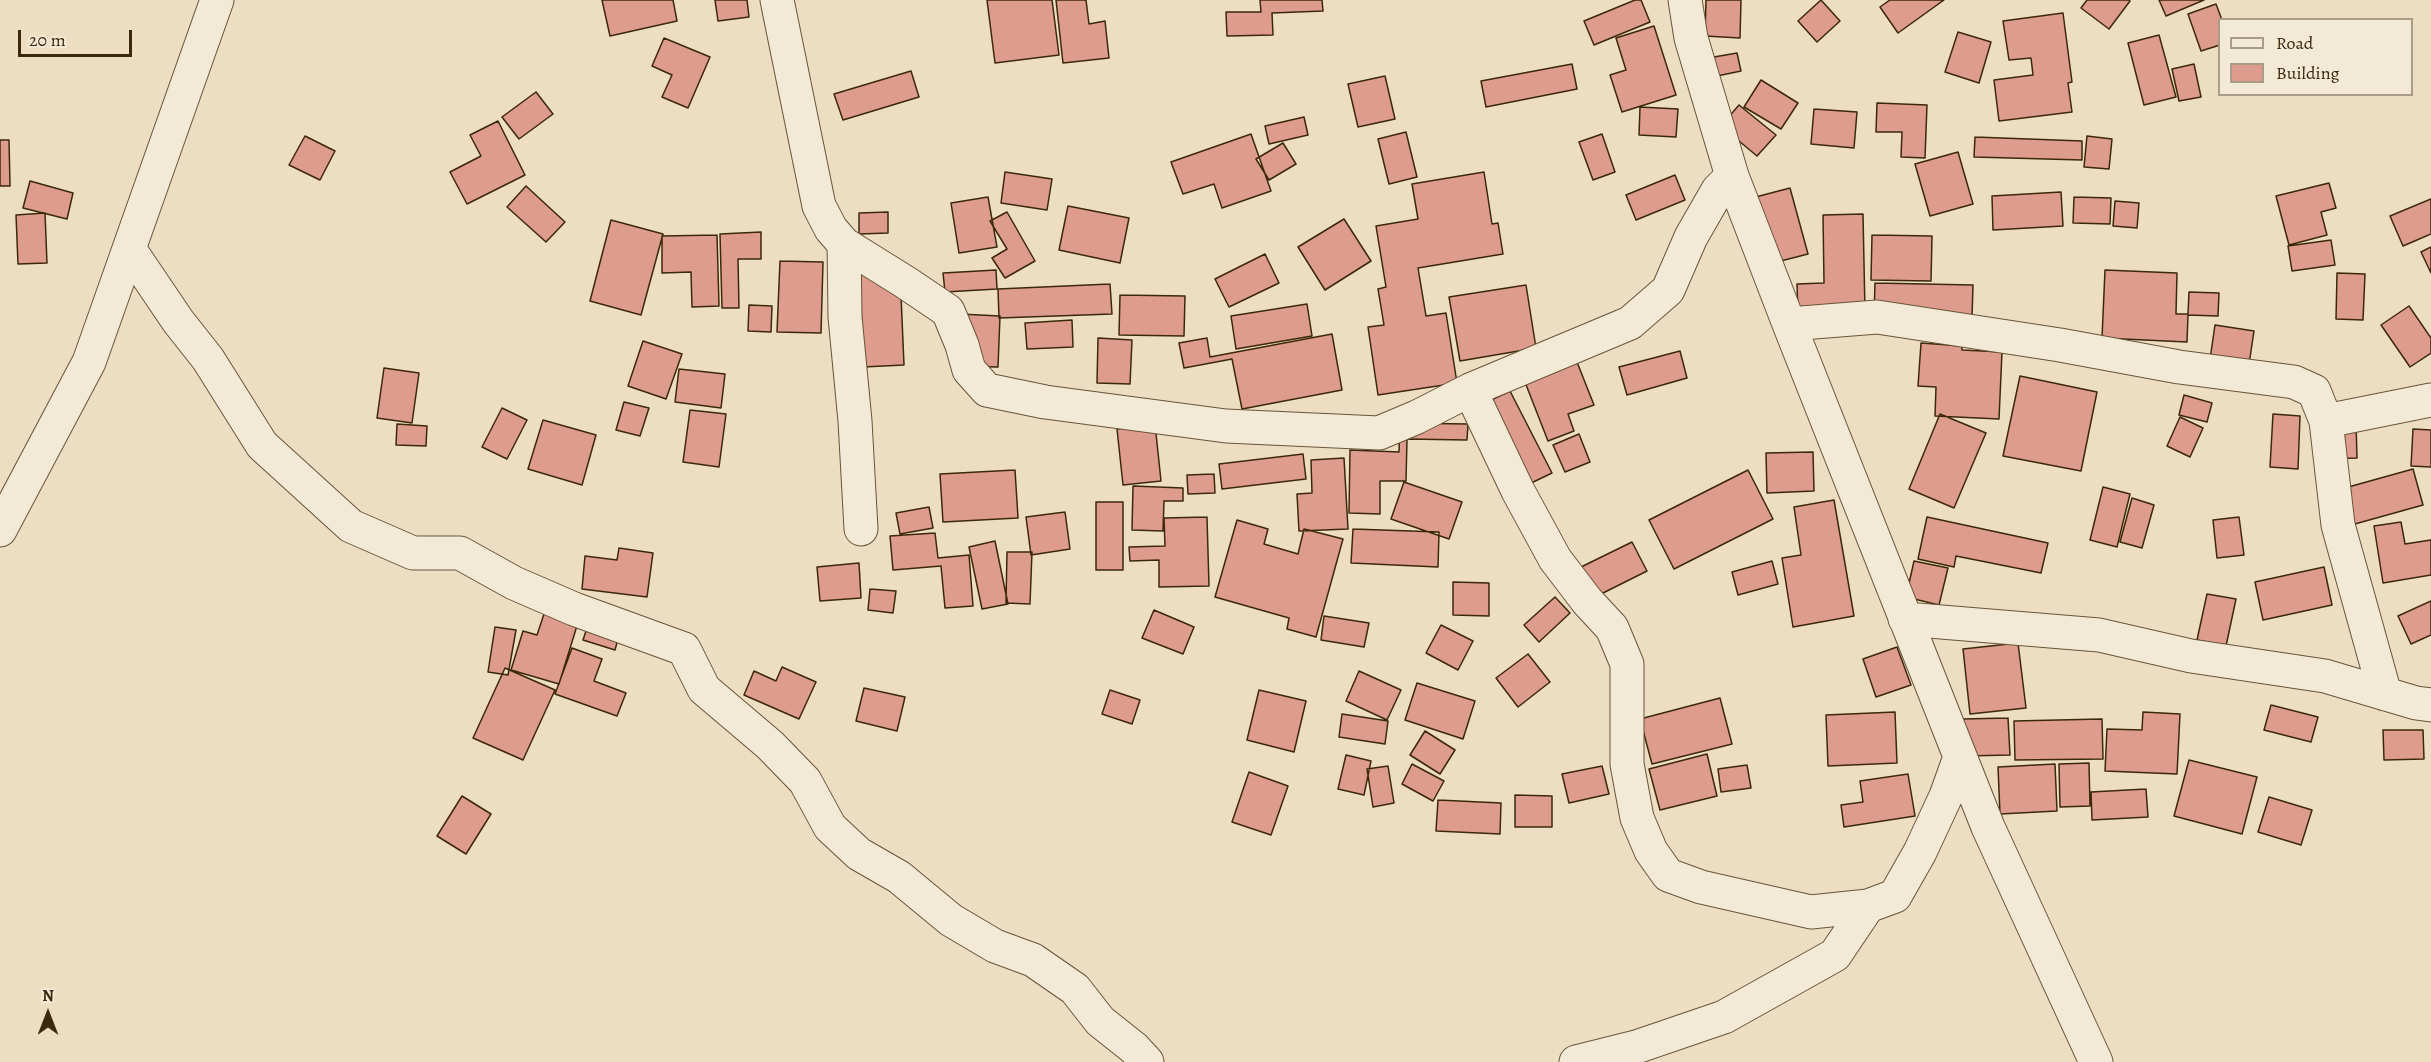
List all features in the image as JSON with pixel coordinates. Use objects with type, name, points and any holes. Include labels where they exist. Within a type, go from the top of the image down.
[{"type":"street","points":[[0,530],[89,362],[217,0]]},
{"type":"street","points":[[777,0],[819,206],[831,229],[844,244],[948,311],[969,370],[987,390],[1045,402],[1226,426],[1379,433],[1470,390],[1630,323],[1668,290],[1690,237],[1718,190],[1732,176]]},
{"type":"street","points":[[1685,0],[1690,38],[1732,176],[1789,324],[1988,827],[2096,1062]]},
{"type":"street","points":[[844,244],[845,317],[855,421],[861,529]]},
{"type":"street","points":[[130,250],[178,321],[208,359],[262,445],[351,526],[413,553],[460,553],[534,592],[684,649],[704,689],[770,745],[805,781],[830,827],[859,854],[899,877],[951,920],[995,946],[1034,960],[1075,989],[1100,1021],[1134,1048],[1147,1062]]},
{"type":"street","points":[[1789,324],[1877,317],[2060,345],[2179,367],[2294,382],[2314,391],[2326,421],[2338,525],[2385,694]]},
{"type":"street","points":[[1470,390],[1518,491],[1555,559],[1587,601],[1612,628],[1627,664],[1627,764],[1637,818],[1651,851],[1668,876],[1701,888],[1811,912],[1868,906],[1894,896],[1920,852],[1947,796],[1960,757]]},
{"type":"street","points":[[2326,421],[2431,400]]},
{"type":"street","points":[[1905,619],[2099,635],[2191,656],[2325,676],[2426,707]]},
{"type":"street","points":[[1576,1062],[1636,1047],[1724,1017],[1835,955],[1868,906]]},
{"type":"building","points":[[602,0],[673,0],[677,21],[610,36]]},
{"type":"building","points":[[715,0],[747,0],[749,17],[718,21]]},
{"type":"building","points":[[987,0],[1052,0],[1059,55],[995,63]]},
{"type":"building","points":[[1056,0],[1086,0],[1089,24],[1105,21],[1109,58],[1063,63]]},
{"type":"building","points":[[1260,0],[1322,0],[1323,11],[1272,13],[1273,35],[1227,36],[1226,12],[1261,12]]},
{"type":"building","points":[[1635,0],[1641,0],[1650,22],[1594,45],[1584,21]]},
{"type":"building","points":[[1706,0],[1741,0],[1740,38],[1705,36]]},
{"type":"building","points":[[1821,0],[1840,21],[1817,42],[1798,21]]},
{"type":"building","points":[[1890,0],[1944,0],[1898,33],[1880,7]]},
{"type":"building","points":[[2087,0],[2130,1],[2109,29],[2081,8]]},
{"type":"building","points":[[2159,0],[2204,0],[2166,16]]},
{"type":"building","points":[[2216,4],[2221,18],[2218,18],[2218,46],[2201,51],[2188,14]]},
{"type":"building","points":[[2063,13],[2072,82],[2068,83],[2072,112],[1999,121],[1994,80],[2033,75],[2031,58],[2009,60],[2003,21]]},
{"type":"building","points":[[1654,26],[1676,95],[1622,112],[1610,75],[1626,70],[1616,38]]},
{"type":"building","points":[[1958,32],[1991,42],[1979,83],[1945,72]]},
{"type":"building","points":[[2159,35],[2176,97],[2144,105],[2128,43]]},
{"type":"building","points":[[664,38],[710,57],[688,108],[662,97],[672,75],[652,66]]},
{"type":"building","points":[[1737,53],[1741,71],[1717,76],[1714,57]]},
{"type":"building","points":[[1572,64],[1577,89],[1486,107],[1481,81]]},
{"type":"building","points":[[2194,64],[2201,97],[2179,101],[2172,69]]},
{"type":"building","points":[[911,71],[919,97],[843,120],[834,94]]},
{"type":"building","points":[[1385,76],[1395,119],[1358,127],[1348,84]]},
{"type":"building","points":[[1761,80],[1798,103],[1781,129],[1744,107]]},
{"type":"building","points":[[536,92],[553,114],[519,139],[502,117]]},
{"type":"building","points":[[1877,103],[1927,105],[1925,158],[1901,157],[1902,132],[1876,132]]},
{"type":"building","points":[[1739,105],[1776,135],[1757,156],[1721,126]]},
{"type":"building","points":[[1640,107],[1678,109],[1676,137],[1639,135]]},
{"type":"building","points":[[1814,109],[1857,112],[1854,148],[1811,144]]},
{"type":"building","points":[[1304,117],[1308,135],[1269,144],[1265,126]]},
{"type":"building","points":[[498,121],[525,175],[467,204],[450,172],[481,156],[470,135]]},
{"type":"building","points":[[1406,132],[1417,177],[1389,184],[1378,139]]},
{"type":"building","points":[[1251,134],[1271,191],[1222,208],[1214,184],[1183,194],[1171,162]]},
{"type":"building","points":[[1602,134],[1615,172],[1593,180],[1579,142]]},
{"type":"building","points":[[305,136],[335,151],[320,180],[289,165]]},
{"type":"building","points":[[2087,136],[2112,139],[2109,169],[2084,167]]},
{"type":"building","points":[[1975,137],[2082,141],[2082,160],[1974,157]]},
{"type":"building","points":[[0,140],[9,140],[10,186],[0,186]]},
{"type":"building","points":[[1283,143],[1296,164],[1269,180],[1256,159]]},
{"type":"building","points":[[1958,152],[1973,204],[1930,216],[1915,164]]},
{"type":"building","points":[[1005,172],[1052,179],[1047,210],[1001,203]]},
{"type":"building","points":[[1484,172],[1492,224],[1498,223],[1503,254],[1418,268],[1426,316],[1446,313],[1457,383],[1378,395],[1368,327],[1384,325],[1378,289],[1386,287],[1376,226],[1418,219],[1412,184]]},
{"type":"building","points":[[1675,175],[1685,200],[1636,220],[1626,195]]},
{"type":"building","points":[[30,181],[73,193],[67,219],[23,208]]},
{"type":"building","points":[[2329,183],[2336,208],[2321,212],[2327,235],[2289,245],[2276,196]]},
{"type":"building","points":[[526,186],[565,222],[546,242],[507,207]]},
{"type":"building","points":[[1790,188],[1808,254],[1765,265],[1748,199]]},
{"type":"building","points":[[2061,192],[2063,226],[1993,230],[1992,196]]},
{"type":"building","points":[[988,197],[997,247],[959,253],[951,203]]},
{"type":"building","points":[[2074,197],[2111,198],[2110,224],[2073,223]]},
{"type":"building","points":[[2431,199],[2431,234],[2403,246],[2390,216]]},
{"type":"building","points":[[2115,201],[2139,203],[2137,228],[2113,226]]},
{"type":"building","points":[[1068,206],[1129,218],[1120,263],[1059,250]]},
{"type":"building","points":[[888,212],[888,233],[859,234],[859,213]]},
{"type":"building","points":[[1007,212],[1035,261],[1005,278],[992,258],[1007,249],[990,221]]},
{"type":"building","points":[[45,213],[47,263],[18,264],[16,215]]},
{"type":"building","points":[[1863,214],[1865,312],[1798,313],[1797,284],[1824,283],[1823,215]]},
{"type":"building","points":[[1344,219],[1371,261],[1325,290],[1298,247]]},
{"type":"building","points":[[611,220],[663,234],[641,315],[590,301]]},
{"type":"building","points":[[761,232],[761,259],[738,259],[739,308],[722,308],[720,234]]},
{"type":"building","points":[[717,235],[719,306],[692,307],[691,272],[662,273],[662,236]]},
{"type":"building","points":[[1872,235],[1932,236],[1931,281],[1871,280]]},
{"type":"building","points":[[2331,240],[2335,265],[2292,271],[2288,246]]},
{"type":"building","points":[[2431,247],[2431,273],[2421,252]]},
{"type":"building","points":[[1265,254],[1279,283],[1229,307],[1215,279]]},
{"type":"building","points":[[780,261],[823,262],[821,333],[777,332]]},
{"type":"building","points":[[996,270],[997,289],[945,292],[943,273]]},
{"type":"building","points":[[2105,270],[2177,273],[2176,314],[2188,314],[2189,292],[2219,293],[2218,316],[2188,315],[2187,342],[2102,338]]},
{"type":"building","points":[[900,272],[904,365],[863,367],[860,273]]},
{"type":"building","points":[[2337,273],[2365,274],[2363,320],[2336,319]]},
{"type":"building","points":[[1875,283],[1973,285],[1972,318],[1874,316]]},
{"type":"building","points":[[1110,284],[1112,314],[999,318],[998,289]]},
{"type":"building","points":[[1526,285],[1536,348],[1460,361],[1449,297]]},
{"type":"building","points":[[1120,295],[1185,296],[1184,336],[1119,335]]},
{"type":"building","points":[[1307,304],[1312,336],[1236,349],[1231,316]]},
{"type":"building","points":[[749,305],[772,306],[771,332],[748,331]]},
{"type":"building","points":[[2409,306],[2431,338],[2431,353],[2410,367],[2381,325]]},
{"type":"building","points":[[960,314],[1000,316],[998,367],[958,366]]},
{"type":"building","points":[[1072,320],[1073,347],[1027,349],[1025,323]]},
{"type":"building","points":[[2215,325],[2254,331],[2248,371],[2209,366]]},
{"type":"building","points":[[1332,334],[1342,390],[1242,409],[1232,359],[1184,368],[1179,343],[1207,338],[1210,357]]},
{"type":"building","points":[[1098,338],[1132,340],[1130,384],[1097,383]]},
{"type":"building","points":[[643,341],[682,354],[666,399],[628,386]]},
{"type":"building","points":[[1921,343],[1962,346],[1962,350],[2002,352],[1999,419],[1935,416],[1936,387],[1918,386]]},
{"type":"building","points":[[1680,351],[1687,378],[1627,395],[1619,367]]},
{"type":"building","points":[[1575,357],[1594,405],[1568,414],[1574,431],[1548,441],[1523,377]]},
{"type":"building","points":[[384,368],[419,373],[412,423],[377,418]]},
{"type":"building","points":[[679,369],[725,374],[721,408],[675,402]]},
{"type":"building","points":[[2020,376],[2097,392],[2081,471],[2003,456]]},
{"type":"building","points":[[1510,391],[1552,473],[1525,486],[1483,404]]},
{"type":"building","points":[[2184,395],[2212,403],[2207,422],[2179,415]]},
{"type":"building","points":[[624,402],[649,408],[640,436],[616,430]]},
{"type":"building","points":[[502,408],[527,420],[507,459],[482,447]]},
{"type":"building","points":[[690,410],[726,414],[719,467],[683,462]]},
{"type":"building","points":[[1940,414],[1986,433],[1954,508],[1909,489]]},
{"type":"building","points":[[2273,414],[2300,416],[2298,469],[2270,467]]},
{"type":"building","points":[[2180,417],[2203,428],[2190,457],[2167,446]]},
{"type":"building","points":[[543,420],[596,435],[582,485],[528,469]]},
{"type":"building","points":[[1400,423],[1468,424],[1467,440],[1407,439],[1406,481],[1380,481],[1380,514],[1349,513],[1350,450],[1399,452]]},
{"type":"building","points":[[2356,423],[2357,458],[2320,459],[2319,424]]},
{"type":"building","points":[[397,424],[427,426],[426,446],[396,445]]},
{"type":"building","points":[[1155,424],[1161,481],[1123,485],[1117,429]]},
{"type":"building","points":[[2413,429],[2431,430],[2431,467],[2411,466]]},
{"type":"building","points":[[1579,434],[1590,462],[1565,472],[1553,445]]},
{"type":"building","points":[[1813,452],[1814,491],[1767,493],[1766,453]]},
{"type":"building","points":[[1303,454],[1306,479],[1222,489],[1219,464]]},
{"type":"building","points":[[1344,458],[1348,529],[1299,531],[1297,494],[1312,493],[1311,460]]},
{"type":"building","points":[[2413,469],[2423,505],[2344,527],[2334,491]]},
{"type":"building","points":[[1015,470],[1018,518],[943,522],[940,474]]},
{"type":"building","points":[[1748,470],[1773,519],[1674,569],[1649,520]]},
{"type":"building","points":[[1214,474],[1215,493],[1188,494],[1187,475]]},
{"type":"building","points":[[1404,482],[1462,502],[1449,539],[1391,519]]},
{"type":"building","points":[[1133,486],[1183,488],[1183,501],[1164,501],[1163,531],[1132,530]]},
{"type":"building","points":[[2103,487],[2130,494],[2117,547],[2090,540]]},
{"type":"building","points":[[2132,498],[2154,505],[2142,548],[2120,542]]},
{"type":"building","points":[[1834,500],[1854,616],[1793,627],[1782,558],[1801,555],[1794,507]]},
{"type":"building","points":[[1096,502],[1123,502],[1123,570],[1096,570]]},
{"type":"building","points":[[929,507],[933,528],[900,534],[896,513]]},
{"type":"building","points":[[1065,512],[1070,549],[1031,555],[1026,517]]},
{"type":"building","points":[[1207,517],[1209,586],[1159,587],[1159,560],[1130,561],[1129,547],[1165,546],[1164,518]]},
{"type":"building","points":[[1927,517],[2048,543],[2041,573],[1956,556],[1954,567],[1918,559]]},
{"type":"building","points":[[2239,517],[2244,555],[2217,558],[2213,520]]},
{"type":"building","points":[[1237,520],[1268,529],[1264,544],[1298,554],[1304,529],[1343,539],[1316,637],[1287,629],[1289,618],[1215,597]]},
{"type":"building","points":[[2401,522],[2405,544],[2431,540],[2431,575],[2383,583],[2374,526]]},
{"type":"building","points":[[1353,529],[1439,532],[1438,567],[1351,563]]},
{"type":"building","points":[[935,533],[938,558],[969,555],[973,606],[945,608],[941,566],[893,570],[890,536]]},
{"type":"building","points":[[995,541],[1008,604],[982,609],[969,547]]},
{"type":"building","points":[[1632,542],[1647,571],[1591,599],[1577,569]]},
{"type":"building","points":[[619,548],[653,553],[647,597],[582,589],[585,556],[617,560]]},
{"type":"building","points":[[1007,552],[1032,552],[1030,604],[1006,603]]},
{"type":"building","points":[[1772,561],[1778,584],[1738,595],[1732,572]]},
{"type":"building","points":[[1914,561],[1948,568],[1939,605],[1906,597]]},
{"type":"building","points":[[859,563],[861,598],[820,601],[817,567]]},
{"type":"building","points":[[2324,567],[2332,605],[2263,620],[2255,582]]},
{"type":"building","points":[[1453,582],[1489,583],[1489,616],[1453,615]]},
{"type":"building","points":[[870,589],[896,591],[893,613],[868,610]]},
{"type":"building","points":[[2207,594],[2236,599],[2226,646],[2197,640]]},
{"type":"building","points":[[1555,597],[1570,613],[1539,642],[1524,625]]},
{"type":"building","points":[[2431,601],[2431,635],[2411,644],[2398,616]]},
{"type":"building","points":[[547,605],[580,616],[559,684],[511,670],[523,631],[537,635]]},
{"type":"building","points":[[1154,610],[1194,627],[1183,654],[1142,638]]},
{"type":"building","points":[[1324,616],[1369,623],[1364,647],[1321,640]]},
{"type":"building","points":[[590,619],[621,628],[615,650],[583,640]]},
{"type":"building","points":[[1441,625],[1473,641],[1458,670],[1426,653]]},
{"type":"building","points":[[495,627],[516,630],[508,675],[488,672]]},
{"type":"building","points":[[2018,643],[2026,708],[1970,714],[1963,649]]},
{"type":"building","points":[[1897,647],[1911,685],[1876,697],[1863,659]]},
{"type":"building","points":[[572,648],[602,659],[594,681],[626,693],[617,716],[555,694]]},
{"type":"building","points":[[1528,654],[1550,682],[1518,707],[1496,678]]},
{"type":"building","points":[[782,667],[816,682],[799,719],[744,695],[754,671],[776,681]]},
{"type":"building","points":[[505,668],[555,690],[523,760],[473,738]]},
{"type":"building","points":[[1359,671],[1401,690],[1387,720],[1346,701]]},
{"type":"building","points":[[1417,683],[1475,701],[1463,739],[1405,720]]},
{"type":"building","points":[[864,688],[905,697],[897,731],[856,721]]},
{"type":"building","points":[[1110,690],[1140,700],[1132,724],[1102,714]]},
{"type":"building","points":[[1259,690],[1306,701],[1294,752],[1247,740]]},
{"type":"building","points":[[1720,698],[1732,744],[1652,764],[1640,719]]},
{"type":"building","points":[[2271,705],[2318,717],[2311,742],[2264,730]]},
{"type":"building","points":[[1895,712],[1897,763],[1828,766],[1826,715]]},
{"type":"building","points":[[2143,712],[2180,714],[2177,774],[2105,771],[2107,729],[2142,730]]},
{"type":"building","points":[[1342,714],[1388,721],[1385,744],[1339,737]]},
{"type":"building","points":[[2008,718],[2010,755],[1965,756],[1963,719]]},
{"type":"building","points":[[2102,719],[2103,759],[2015,760],[2014,721]]},
{"type":"building","points":[[2383,730],[2423,730],[2424,759],[2384,760]]},
{"type":"building","points":[[1425,731],[1455,750],[1440,774],[1410,755]]},
{"type":"building","points":[[1707,754],[1717,796],[1660,810],[1649,769]]},
{"type":"building","points":[[1346,755],[1371,761],[1364,795],[1338,789]]},
{"type":"building","points":[[2189,760],[2257,777],[2242,834],[2174,816]]},
{"type":"building","points":[[2089,763],[2090,806],[2060,807],[2059,764]]},
{"type":"building","points":[[1412,764],[1444,781],[1433,801],[1402,784]]},
{"type":"building","points":[[2055,764],[2057,811],[2000,814],[1998,767]]},
{"type":"building","points":[[1747,765],[1751,788],[1721,792],[1718,769]]},
{"type":"building","points":[[1388,766],[1394,803],[1373,807],[1367,769]]},
{"type":"building","points":[[1602,766],[1609,794],[1569,803],[1562,774]]},
{"type":"building","points":[[1249,772],[1288,786],[1271,835],[1232,822]]},
{"type":"building","points":[[1908,774],[1915,816],[1844,827],[1841,805],[1863,802],[1860,781]]},
{"type":"building","points":[[2146,789],[2148,817],[2092,820],[2091,792]]},
{"type":"building","points":[[1515,795],[1552,796],[1552,827],[1515,827]]},
{"type":"building","points":[[462,796],[491,814],[466,854],[437,836]]},
{"type":"building","points":[[2269,797],[2312,810],[2301,845],[2258,832]]},
{"type":"building","points":[[1438,800],[1501,803],[1500,834],[1436,831]]}]
